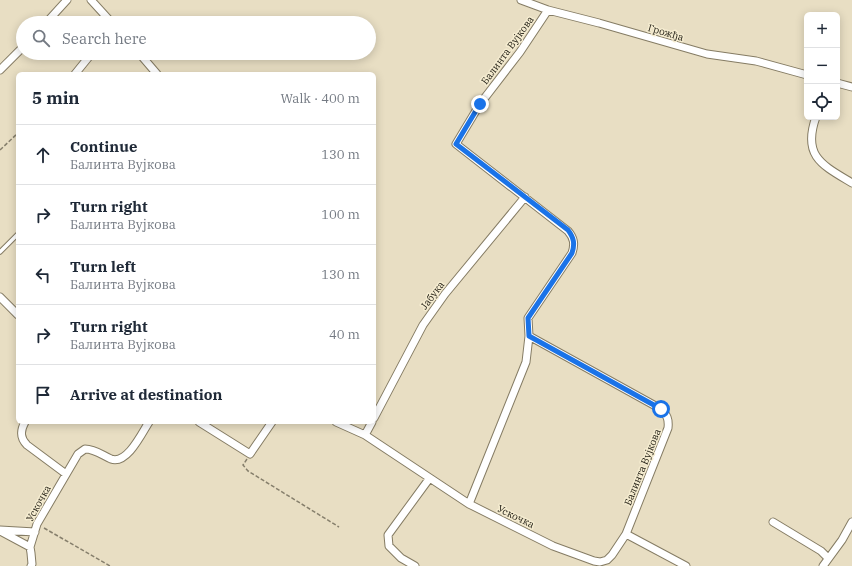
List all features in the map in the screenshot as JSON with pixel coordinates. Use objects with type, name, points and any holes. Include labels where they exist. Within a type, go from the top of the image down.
[{"type":"street","points":[[53,16],[68,0]]},
{"type":"street","points":[[91,0],[106,16]]},
{"type":"street","name":"Грожђа","points":[[522,0],[548,10],[707,54],[756,61],[804,74]]},
{"type":"street","name":"Балинта Вујкова","points":[[548,10],[520,52],[480,104],[456,144],[568,230],[573,237],[574,245],[572,253],[528,318],[529,336],[661,409],[666,414],[669,421],[668,428],[626,534]]},
{"type":"street","points":[[0,70],[16,54]]},
{"type":"street","points":[[77,72],[86,60]]},
{"type":"street","points":[[144,60],[155,72]]},
{"type":"street","points":[[840,84],[852,87]]},
{"type":"street","points":[[815,120],[810,140],[815,155],[830,170],[852,183]]},
{"type":"street","name":"Јабука","points":[[376,414],[423,325],[446,294],[525,197]]},
{"type":"street","points":[[0,297],[16,313]]},
{"type":"street","points":[[469,504],[526,362],[529,336]]},
{"type":"street","points":[[24,424],[21,435],[27,445],[66,474]]},
{"type":"street","name":"Ускочка","points":[[31,566],[30,547],[36,528],[78,454],[85,448],[113,460],[125,457],[131,451],[148,424]]},
{"type":"street","points":[[202,424],[250,454],[271,424]]},
{"type":"street","name":"Ускочка","points":[[340,424],[365,436],[469,504],[553,546],[600,562],[607,560],[612,555],[626,534]]},
{"type":"street","points":[[365,436],[371,424]]},
{"type":"street","points":[[415,566],[401,558],[389,546],[388,535],[429,479]]},
{"type":"street","points":[[773,522],[821,551],[828,558]]},
{"type":"street","points":[[823,566],[842,540],[852,522]]},
{"type":"street","points":[[0,530],[36,528]]},
{"type":"street","points":[[0,530],[30,547]]},
{"type":"street","points":[[626,534],[686,566]]},
{"type":"lane","points":[[0,252],[16,236]]},
{"type":"path","points":[[0,150],[16,135]]},
{"type":"path","points":[[250,454],[244,464],[248,471],[339,527]]},
{"type":"path","points":[[36,528],[110,566]]},
{"type":"route","points":[[480,104],[456,144],[568,230],[573,237],[574,245],[572,253],[528,318],[529,336],[661,409]]}]
